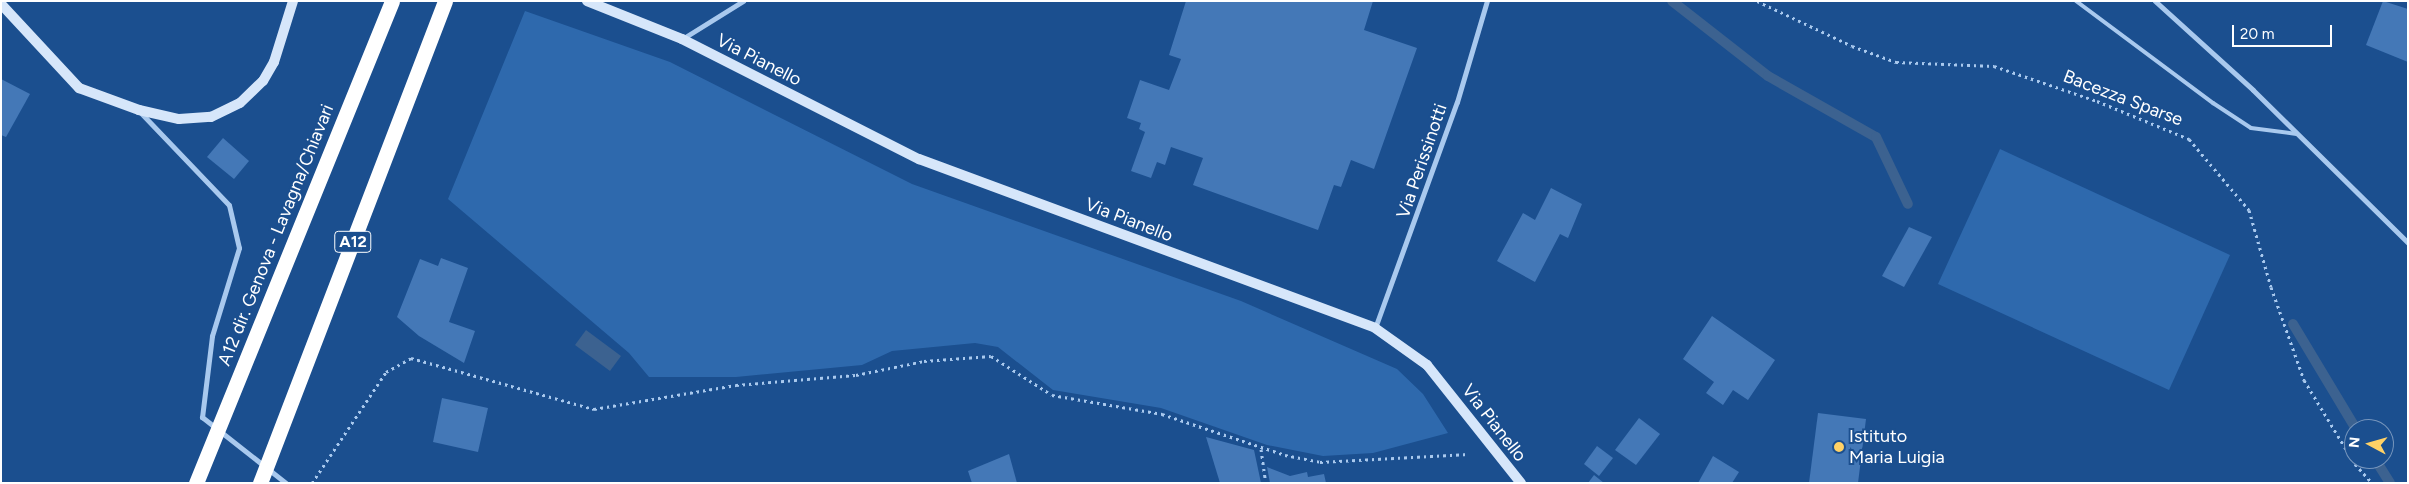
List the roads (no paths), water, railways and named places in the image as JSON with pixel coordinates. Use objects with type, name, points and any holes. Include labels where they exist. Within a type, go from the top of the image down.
[{"type":"highway","name":"A12 dir. Genova - Lavagna/Chiavari","points":[[196,483],[392,1]]},
{"type":"highway","name":"A12","points":[[260,483],[445,1]]},
{"type":"street","points":[[1,4],[80,88],[139,110],[179,119],[211,117],[240,103],[263,81],[274,62],[293,1]]},
{"type":"street","name":"Via Pianello","points":[[587,1],[682,39],[919,159],[1375,328],[1427,365],[1521,483]]},
{"type":"street","name":"Via Pianello","points":[[682,39],[743,1]]},
{"type":"street","name":"Via Perissinotti","points":[[1375,328],[1457,102],[1486,1]]},
{"type":"street","points":[[2155,1],[2297,134],[2408,243]]},
{"type":"street","points":[[139,110],[229,205],[239,248],[212,336],[202,417],[286,483]]},
{"type":"lane","points":[[2076,1],[2212,104],[2251,128],[2297,134]]},
{"type":"waterway","points":[[1672,1],[1768,76],[1876,137],[1908,204]]},
{"type":"waterway","points":[[2293,324],[2350,419]]},
{"type":"waterway","points":[[2381,469],[2390,483]]},
{"type":"place","name":"Istituto Maria Luigia","points":[[1839,447]]}]
